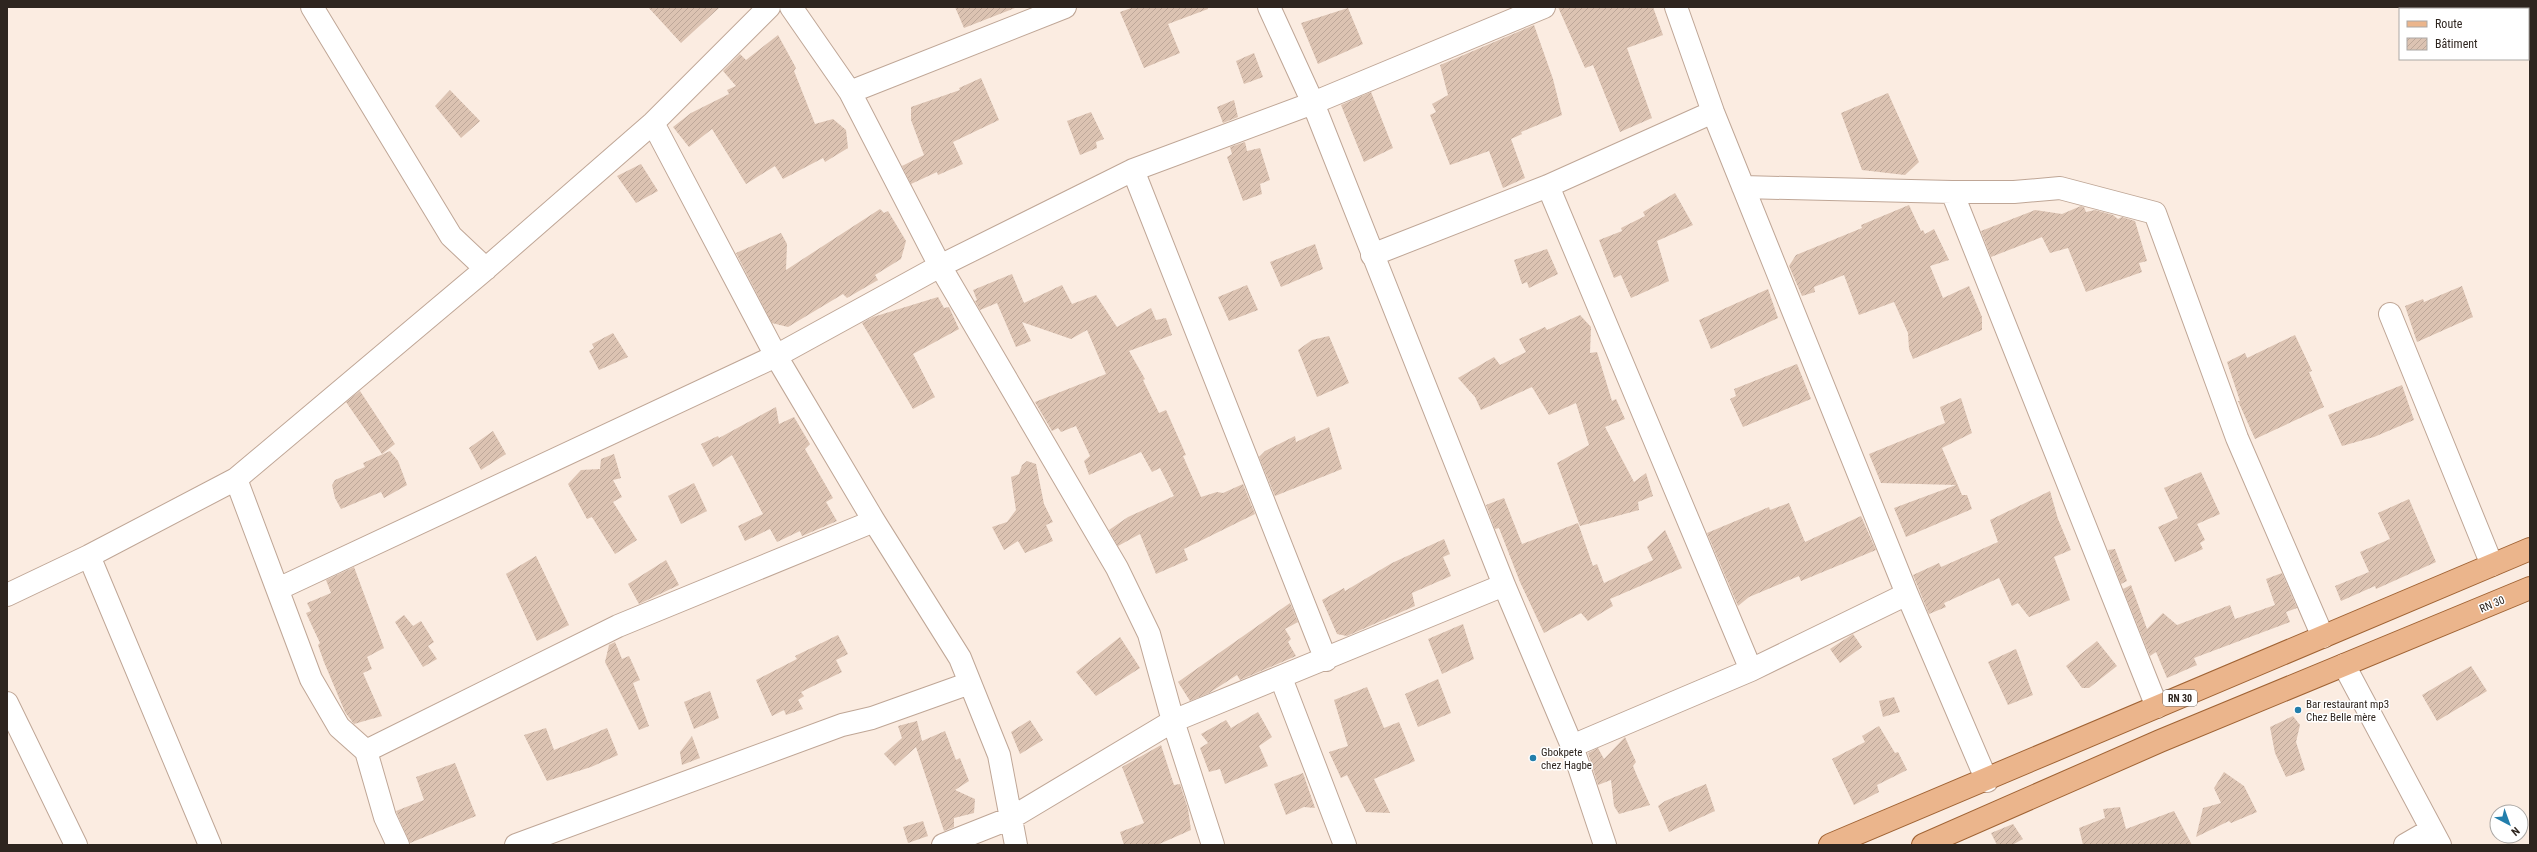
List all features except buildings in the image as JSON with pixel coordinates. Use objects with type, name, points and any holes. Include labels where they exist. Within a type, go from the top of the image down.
[{"type":"main road","name":"RN 30","points":[[1830,845],[1987,781],[2157,707],[2530,549]]},
{"type":"main road","name":"RN 30","points":[[1937,842],[2160,741],[2530,588]]},
{"type":"street","points":[[312,7],[341,58],[451,236],[486,269]]},
{"type":"street","points":[[7,595],[89,556],[236,480],[486,269],[652,123],[769,7]]},
{"type":"street","points":[[791,7],[850,92],[940,266],[1124,581],[1149,634],[1173,721],[1213,845]]},
{"type":"street","points":[[1270,7],[1313,103],[1504,585],[1572,746],[1605,845]]},
{"type":"street","points":[[278,589],[776,356],[940,266],[1133,170],[1313,103],[1544,7]]},
{"type":"street","points":[[1676,7],[1713,112],[1743,187],[1907,594],[1987,781]]},
{"type":"street","points":[[850,92],[1054,9]]},
{"type":"street","points":[[1372,255],[1548,186],[1713,112]]},
{"type":"street","points":[[652,123],[776,356],[874,521],[960,658],[999,756],[1016,845]]},
{"type":"street","points":[[1133,170],[1326,660]]},
{"type":"street","points":[[1548,186],[1751,670]]},
{"type":"street","points":[[1743,187],[1952,192],[2014,192],[2060,188],[2156,213],[2237,438],[2323,637]]},
{"type":"street","points":[[1952,192],[2157,707]]},
{"type":"street","points":[[2390,314],[2492,565]]},
{"type":"street","points":[[236,480],[311,679],[338,727],[366,751],[385,817],[398,845]]},
{"type":"street","points":[[366,751],[618,626],[874,521]]},
{"type":"street","points":[[89,556],[210,845]]},
{"type":"street","points":[[943,845],[1011,818],[1173,721],[1326,660],[1504,585]]},
{"type":"street","points":[[1572,746],[1751,670],[1907,594]]},
{"type":"street","points":[[2344,665],[2436,837],[2405,845]]},
{"type":"street","points":[[1281,678],[1345,845]]},
{"type":"street","points":[[516,845],[842,725],[887,713],[970,683]]},
{"type":"street","points":[[7,703],[76,845]]},
{"type":"place","name":"Bar restaurant mp3 Chez Belle mère","points":[[2298,710]]},
{"type":"place","name":"Gbokpete chez Hagbe","points":[[1533,758]]}]
